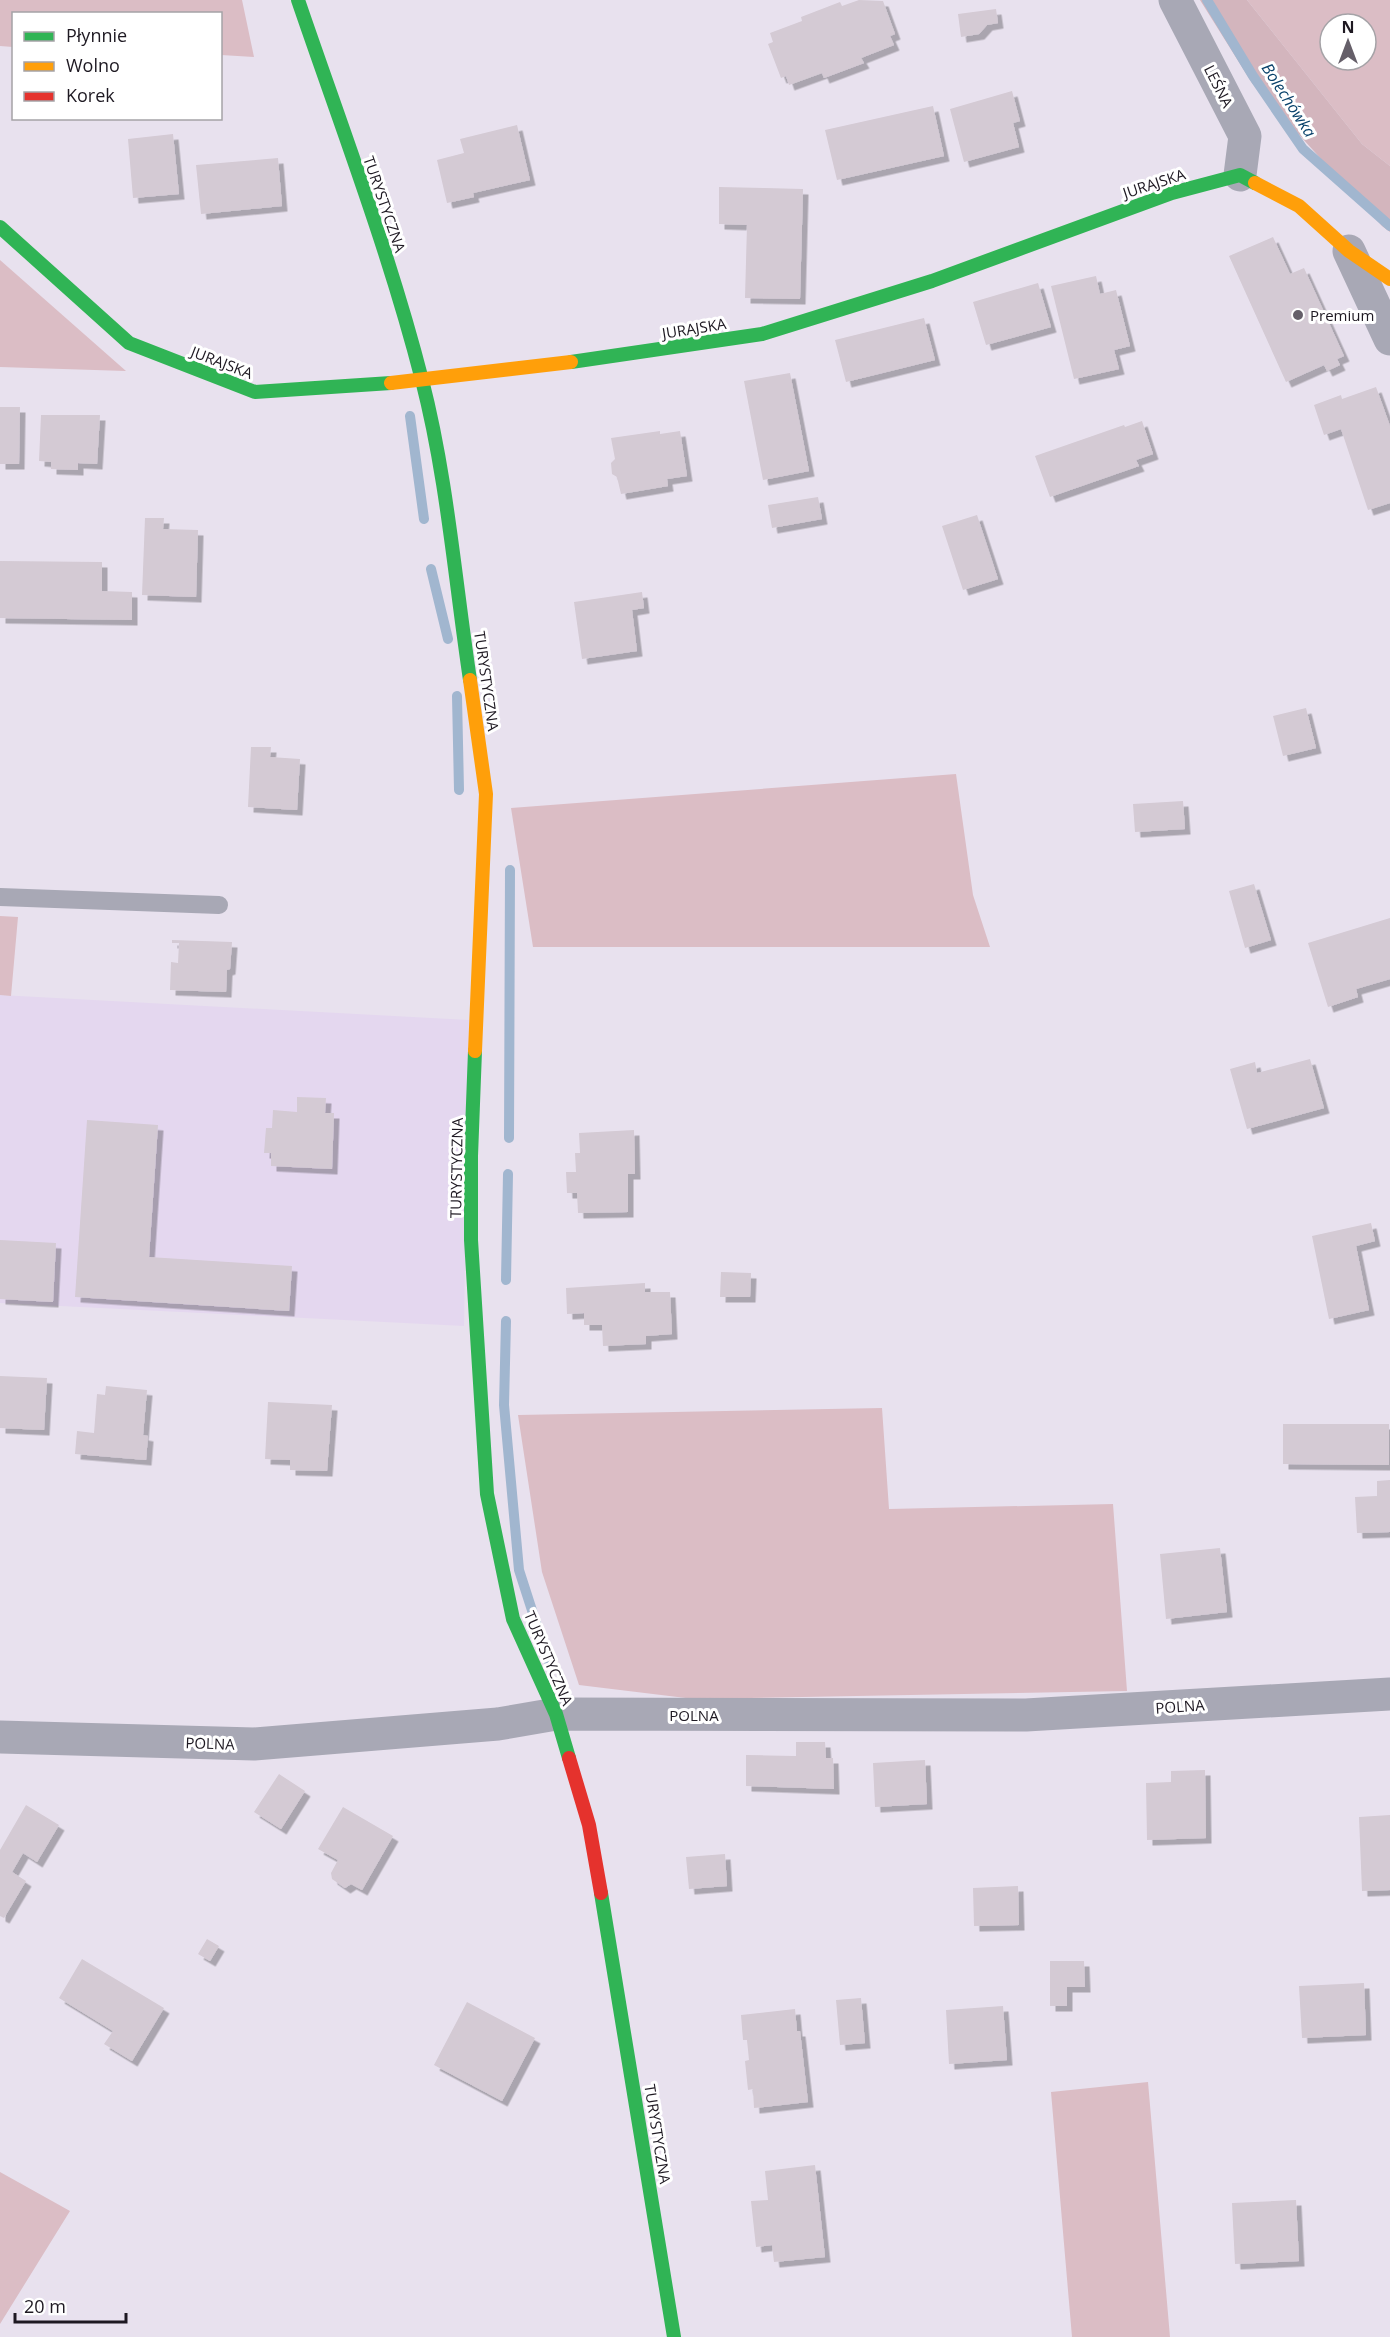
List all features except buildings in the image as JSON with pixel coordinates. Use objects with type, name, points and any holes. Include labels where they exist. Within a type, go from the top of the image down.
[{"type":"street","name":"TURYSTYCZNA","points":[[298,0],[392,273],[422,381],[437,451],[486,794],[471,1156],[471,1240],[486,1494],[513,1619],[556,1714],[589,1825],[674,2337]]},
{"type":"street","name":"LEŚNA","points":[[1175,0],[1245,136],[1240,175]]},
{"type":"street","name":"JURAJSKA","points":[[0,227],[129,343],[255,392],[422,381],[656,351],[762,334],[932,281],[1172,193],[1240,175]]},
{"type":"street","points":[[1240,175],[1299,206],[1349,251],[1390,279]]},
{"type":"street","points":[[1349,251],[1390,339]]},
{"type":"street","name":"POLNA","points":[[0,1737],[254,1744],[498,1724],[556,1714],[1026,1715],[1390,1694]]},
{"type":"lane","points":[[0,897],[219,905]]},
{"type":"shaded area","points":[[0,0],[242,0],[254,57],[222,55],[222,12],[12,12],[12,47],[0,46]]},
{"type":"shaded area","points":[[1200,0],[1247,0],[1362,144],[1390,166],[1390,232],[1252,83]]},
{"type":"shaded area","points":[[1247,0],[1390,0],[1390,166],[1362,144]]},
{"type":"shaded area","points":[[0,260],[126,371],[0,367]]},
{"type":"shaded area","points":[[956,774],[973,895],[990,947],[533,947],[511,808]]},
{"type":"shaded area","points":[[0,916],[18,917],[11,996],[0,995]]},
{"type":"shaded area","points":[[0,995],[469,1020],[464,1326],[0,1303]]},
{"type":"shaded area","points":[[882,1408],[889,1509],[1113,1504],[1127,1691],[694,1699],[579,1685],[542,1572],[518,1415]]},
{"type":"shaded area","points":[[1148,2082],[1170,2337],[1072,2337],[1051,2092]]},
{"type":"shaded area","points":[[0,2172],[70,2211],[0,2324]]},
{"type":"waterway","name":"Bolechówka","points":[[1207,0],[1253,76],[1303,149],[1390,226]]},
{"type":"waterway","points":[[410,416],[424,519]]},
{"type":"waterway","points":[[431,569],[448,639]]},
{"type":"waterway","points":[[457,696],[459,790]]},
{"type":"waterway","points":[[509,1138],[510,870]]},
{"type":"waterway","points":[[506,1280],[508,1174]]},
{"type":"waterway","points":[[506,1321],[504,1405],[519,1570],[548,1660]]},
{"type":"traffic: fast","points":[[298,0],[380,236],[422,380],[444,491],[470,680]]},
{"type":"traffic: fast","points":[[571,362],[762,334],[932,281],[1172,193],[1240,175],[1255,183]]},
{"type":"traffic: fast","points":[[0,227],[129,343],[255,392],[391,383]]},
{"type":"traffic: fast","points":[[475,1051],[471,1240],[487,1494],[513,1619],[556,1714],[569,1758]]},
{"type":"traffic: fast","points":[[601,1893],[674,2337]]},
{"type":"traffic: slow","points":[[1255,183],[1299,206],[1349,251],[1390,279]]},
{"type":"traffic: slow","points":[[391,383],[571,362]]},
{"type":"traffic: slow","points":[[470,680],[486,794],[475,1051]]},
{"type":"traffic: jam","points":[[569,1758],[589,1825],[601,1893]]},
{"type":"place","name":"Premium","points":[[1298,315]]}]
